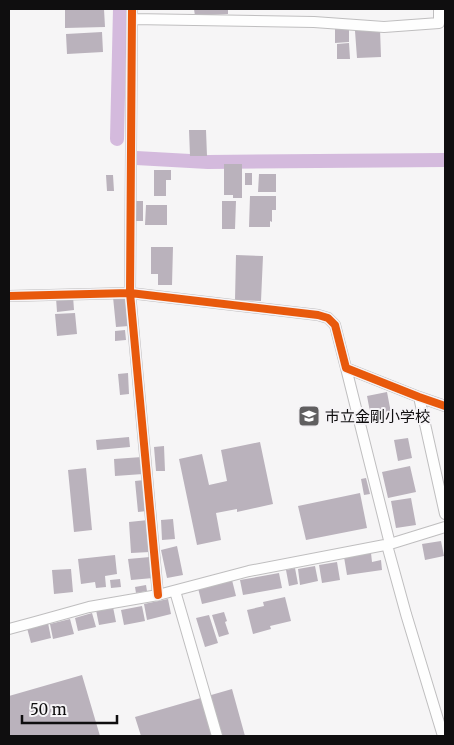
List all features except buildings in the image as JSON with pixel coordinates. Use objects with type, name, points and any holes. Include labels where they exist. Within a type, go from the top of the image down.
[{"type":"street","points":[[158,595],[130,292],[132,14],[384,27],[439,23],[439,9]]},
{"type":"street","points":[[9,296],[130,292],[318,315],[328,318],[335,325],[406,614],[443,736]]},
{"type":"street","points":[[346,368],[445,406]]},
{"type":"street","points":[[419,397],[445,514]]},
{"type":"street","points":[[9,628],[89,607],[158,595],[249,571],[388,544],[445,527]]},
{"type":"street","points":[[174,591],[217,736]]},
{"type":"waterway","points":[[117,139],[120,9]]},
{"type":"waterway","points":[[136,158],[208,162],[445,160]]},
{"type":"cycle path","points":[[132,9],[130,293],[158,595]]},
{"type":"cycle path","points":[[9,296],[130,293],[318,315],[328,318],[335,325],[346,368],[445,406]]},
{"type":"place","name":"市立金剛小学校","points":[[309,416]]}]
